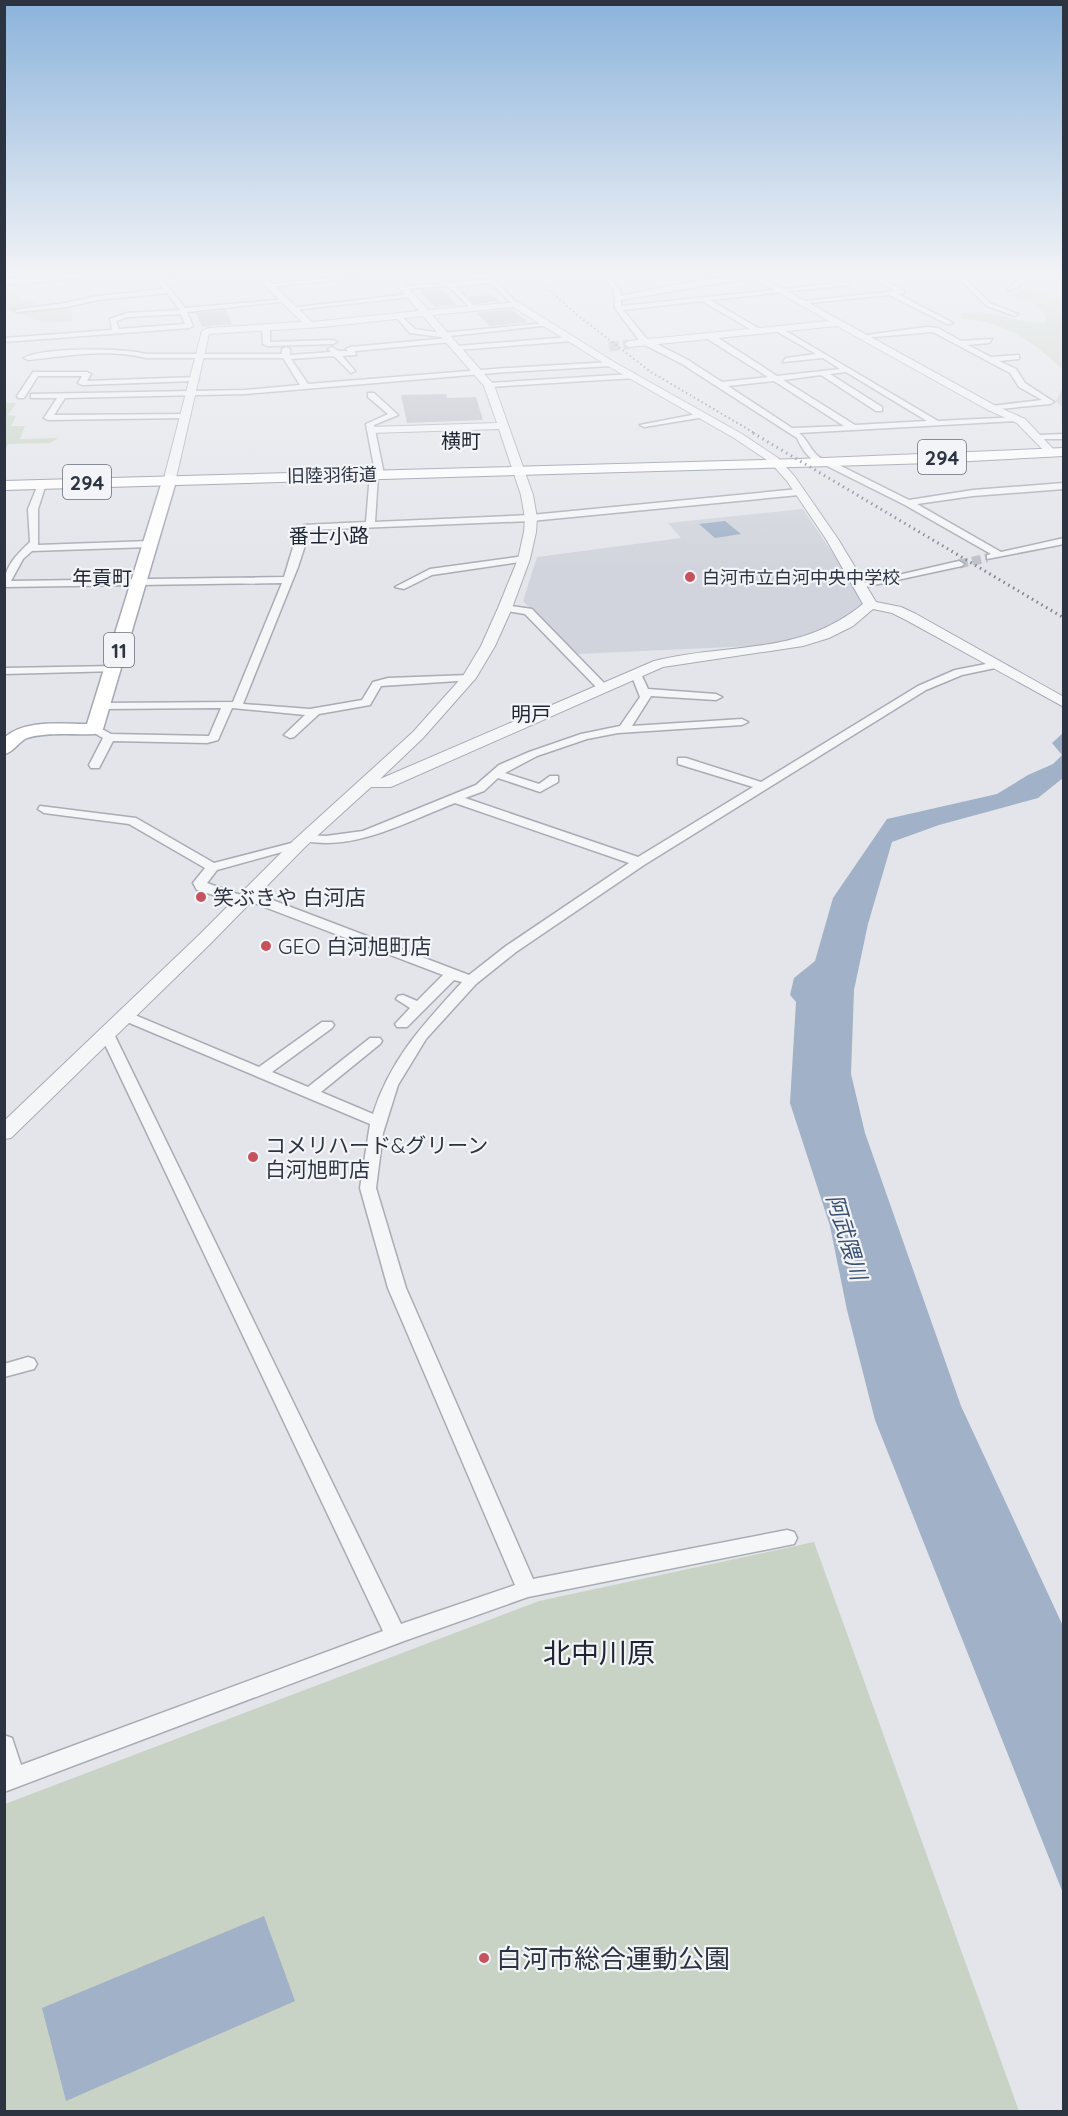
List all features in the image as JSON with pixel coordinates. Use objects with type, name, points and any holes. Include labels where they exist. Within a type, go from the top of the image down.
[{"type":"highway","name":"294","points":[[824,462],[1057,452]]},
{"type":"highway","name":"旧陸羽街道","points":[[170,478],[824,462]]},
{"type":"highway","name":"294","points":[[4,486],[170,478]]},
{"type":"main road","name":"11","points":[[102,733],[103,706],[138,580],[170,478]]},
{"type":"main road","points":[[4,749],[18,735],[40,730],[102,733]]},
{"type":"street","points":[[21,396],[36,374],[87,374],[82,383],[146,374]]},
{"type":"street","points":[[159,375],[165,374]]},
{"type":"street","points":[[170,478],[198,374]]},
{"type":"street","points":[[297,374],[306,388]]},
{"type":"street","points":[[62,396],[48,418],[191,394],[306,388],[459,374]]},
{"type":"street","points":[[4,1133],[304,841],[418,735],[469,678],[488,646],[524,559],[531,518],[527,495],[505,426],[489,385],[479,374]]},
{"type":"street","points":[[628,374],[761,450],[778,464],[860,585],[870,605]]},
{"type":"street","points":[[702,374],[800,438],[806,449],[824,462],[908,503],[1000,555]]},
{"type":"street","points":[[769,374],[852,427]]},
{"type":"street","points":[[719,385],[816,374]]},
{"type":"street","points":[[824,374],[879,409]]},
{"type":"street","points":[[854,374],[936,423]]},
{"type":"street","points":[[931,374],[1024,424],[1057,452]]},
{"type":"street","points":[[992,408],[1050,402],[1022,385],[1015,374]]},
{"type":"street","points":[[489,385],[632,376]]},
{"type":"street","points":[[370,525],[377,474],[372,422],[394,415],[371,395]]},
{"type":"street","points":[[34,396],[62,396],[186,416]]},
{"type":"street","points":[[644,424],[702,415]]},
{"type":"street","points":[[790,431],[1015,419]]},
{"type":"street","points":[[371,430],[505,426]]},
{"type":"street","points":[[1038,437],[1064,436]]},
{"type":"street","points":[[42,484],[33,509],[35,543],[18,557],[5,584],[138,580],[287,580]]},
{"type":"street","points":[[908,503],[973,493],[1064,486]]},
{"type":"street","points":[[95,765],[102,733],[207,740],[214,738],[233,705],[287,580],[305,528],[531,518],[799,492]]},
{"type":"street","points":[[987,558],[1064,541]]},
{"type":"street","points":[[29,548],[150,544]]},
{"type":"street","points":[[400,587],[429,572],[524,559]]},
{"type":"street","points":[[860,585],[959,564]]},
{"type":"street","points":[[870,605],[896,610],[912,617],[1064,703]]},
{"type":"street","points":[[366,782],[385,784],[659,664],[696,656],[757,650],[810,641],[860,615],[870,605]]},
{"type":"street","points":[[505,608],[528,611],[603,688]]},
{"type":"street","points":[[527,1589],[397,1288],[368,1188],[375,1133],[390,1085],[420,1037],[471,981],[511,949],[639,862],[922,688],[959,672],[996,665]]},
{"type":"street","points":[[4,671],[114,669]]},
{"type":"street","points":[[624,729],[643,703],[645,692],[636,674]]},
{"type":"street","points":[[103,706],[233,705],[316,711],[366,703],[377,684],[388,681],[469,678]]},
{"type":"street","points":[[645,692],[716,697]]},
{"type":"street","points":[[290,735],[316,711]]},
{"type":"street","points":[[471,981],[246,898],[202,887],[200,883],[212,867],[304,841],[366,834],[480,788],[496,774],[533,754],[566,741],[624,729],[742,722]]},
{"type":"street","points":[[682,761],[763,786]]},
{"type":"street","points":[[496,774],[540,788],[554,779]]},
{"type":"street","points":[[453,798],[639,862]]},
{"type":"street","points":[[44,809],[132,821],[212,867]]},
{"type":"street","points":[[402,1024],[451,975]]},
{"type":"street","points":[[403,999],[418,1007]]},
{"type":"street","points":[[125,1016],[379,1122]]},
{"type":"street","points":[[260,1073],[327,1025]]},
{"type":"street","points":[[107,1034],[396,1635]]},
{"type":"street","points":[[310,1093],[375,1041]]},
{"type":"street","points":[[4,1371],[28,1364]]},
{"type":"street","points":[[4,1745],[9,1780],[396,1635],[527,1589],[787,1538]]},
{"type":"shaded area","name":"白河市立白河中央中学校","points":[[803,509],[862,597],[864,604],[856,613],[805,639],[776,645],[576,654],[523,601],[537,557],[681,538],[668,523]]},
{"type":"green space","points":[[1063,387],[1063,408],[1056,401]]},
{"type":"green space","points":[[5,403],[16,403],[8,415],[16,416],[11,426],[25,426],[20,439],[58,438],[50,443],[8,444],[5,451]]},
{"type":"green space","name":"白河市総合運動公園","points":[[814,1542],[1019,2111],[5,2112],[5,1804],[539,1601]]},
{"type":"water","points":[[725,521],[741,534],[715,538],[699,524]]},
{"type":"water","name":"阿武隈川","points":[[1063,733],[1063,778],[1038,798],[939,825],[892,842],[868,924],[854,990],[851,1074],[865,1133],[961,1406],[1063,1626],[1063,1893],[875,1420],[847,1310],[830,1226],[790,1103],[796,1002],[790,995],[794,978],[815,961],[833,898],[887,819],[997,794],[1028,775],[1053,764],[1062,755],[1052,743]]},
{"type":"water","points":[[264,1916],[295,2001],[66,2101],[42,2008]]},
{"type":"building","points":[[446,394],[447,398],[476,397],[483,420],[407,423],[401,395]]},
{"type":"tunnel","points":[[959,564],[987,558]]},
{"type":"railway","points":[[654,374],[756,434]]},
{"type":"railway","points":[[753,433],[1064,618]]},
{"type":"place","name":"白河市立白河中央中学校","points":[[690,577]]},
{"type":"place","name":"笑ぶきや 白河店","points":[[201,897]]},
{"type":"place","name":"GEO 白河旭町店","points":[[266,946]]},
{"type":"place","name":"コメリハード&グリーン 白河旭町店","points":[[253,1157]]},
{"type":"place","name":"白河市総合運動公園","points":[[484,1958]]},
{"type":"district","name":"横町","points":[[461,440]]},
{"type":"district","name":"番士小路","points":[[329,535]]},
{"type":"district","name":"年貢町","points":[[102,577]]},
{"type":"district","name":"明戸","points":[[531,713]]},
{"type":"district","name":"北中川原","points":[[599,1652]]}]
